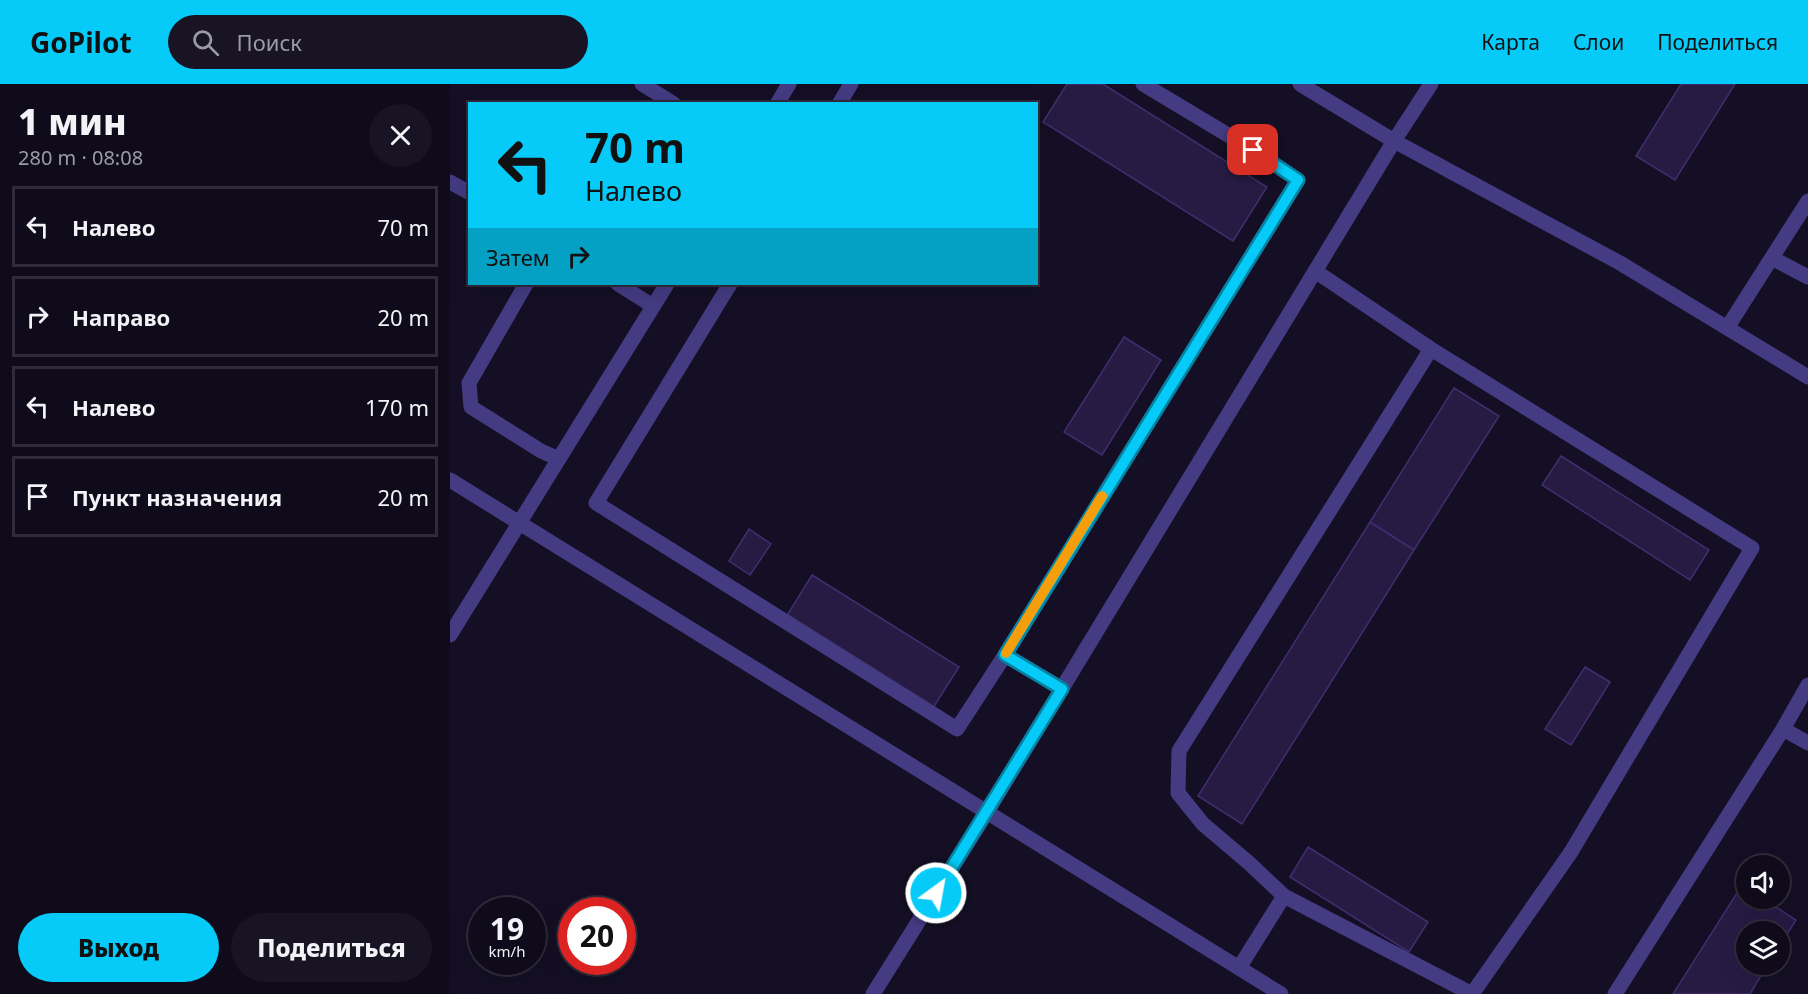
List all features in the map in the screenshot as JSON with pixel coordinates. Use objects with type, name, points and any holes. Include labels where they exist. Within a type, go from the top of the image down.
[{"type":"lane","points":[[642,84],[671,102]]},
{"type":"lane","points":[[778,102],[789,84]]},
{"type":"lane","points":[[840,102],[851,84]]},
{"type":"lane","points":[[729,285],[596,503],[957,729],[1298,180],[1253,150],[1143,84]]},
{"type":"lane","points":[[1300,84],[1394,141],[1620,263],[1808,377]]},
{"type":"lane","points":[[873,994],[987,812],[1394,141],[1431,84]]},
{"type":"lane","points":[[450,182],[468,192]]},
{"type":"lane","points":[[1727,328],[1808,201]]},
{"type":"lane","points":[[1772,258],[1808,277]]},
{"type":"lane","points":[[1315,271],[1431,349],[1752,548],[1571,852],[1472,994],[1284,896],[1203,824],[1178,793],[1179,750],[1431,349]]},
{"type":"lane","points":[[525,285],[470,383],[471,407],[541,451],[559,459]]},
{"type":"lane","points":[[620,285],[653,306]]},
{"type":"lane","points":[[450,635],[665,285]]},
{"type":"lane","points":[[450,480],[1281,994]]},
{"type":"lane","points":[[1005,655],[1062,689]]},
{"type":"lane","points":[[1615,994],[1808,686]]},
{"type":"lane","points":[[1783,729],[1808,743]]},
{"type":"lane","points":[[1239,968],[1284,896]]},
{"type":"building","points":[[1067,84],[1103,84],[1267,187],[1233,241],[1043,122]]},
{"type":"building","points":[[1681,84],[1735,84],[1675,180],[1636,156]]},
{"type":"building","points":[[1124,337],[1161,360],[1102,455],[1064,432]]},
{"type":"building","points":[[1454,388],[1499,416],[1414,550],[1370,522]]},
{"type":"building","points":[[1561,456],[1709,550],[1690,580],[1542,485]]},
{"type":"building","points":[[1370,522],[1414,550],[1242,824],[1198,796]]},
{"type":"building","points":[[749,529],[771,544],[750,575],[729,561]]},
{"type":"building","points":[[812,575],[959,667],[933,708],[786,617]]},
{"type":"building","points":[[1585,667],[1610,682],[1571,745],[1545,729]]},
{"type":"building","points":[[1308,847],[1428,922],[1409,952],[1290,877]]},
{"type":"building","points":[[1736,894],[1736,909],[1779,909],[1796,920],[1790,930],[1790,921],[1736,921],[1736,975],[1761,975],[1750,994],[1673,994]]},
{"type":"slow traffic","points":[[1006,653],[1102,496]]},
{"type":"route","points":[[936,893],[1062,689],[1005,655],[1298,180],[1253,150]]}]
